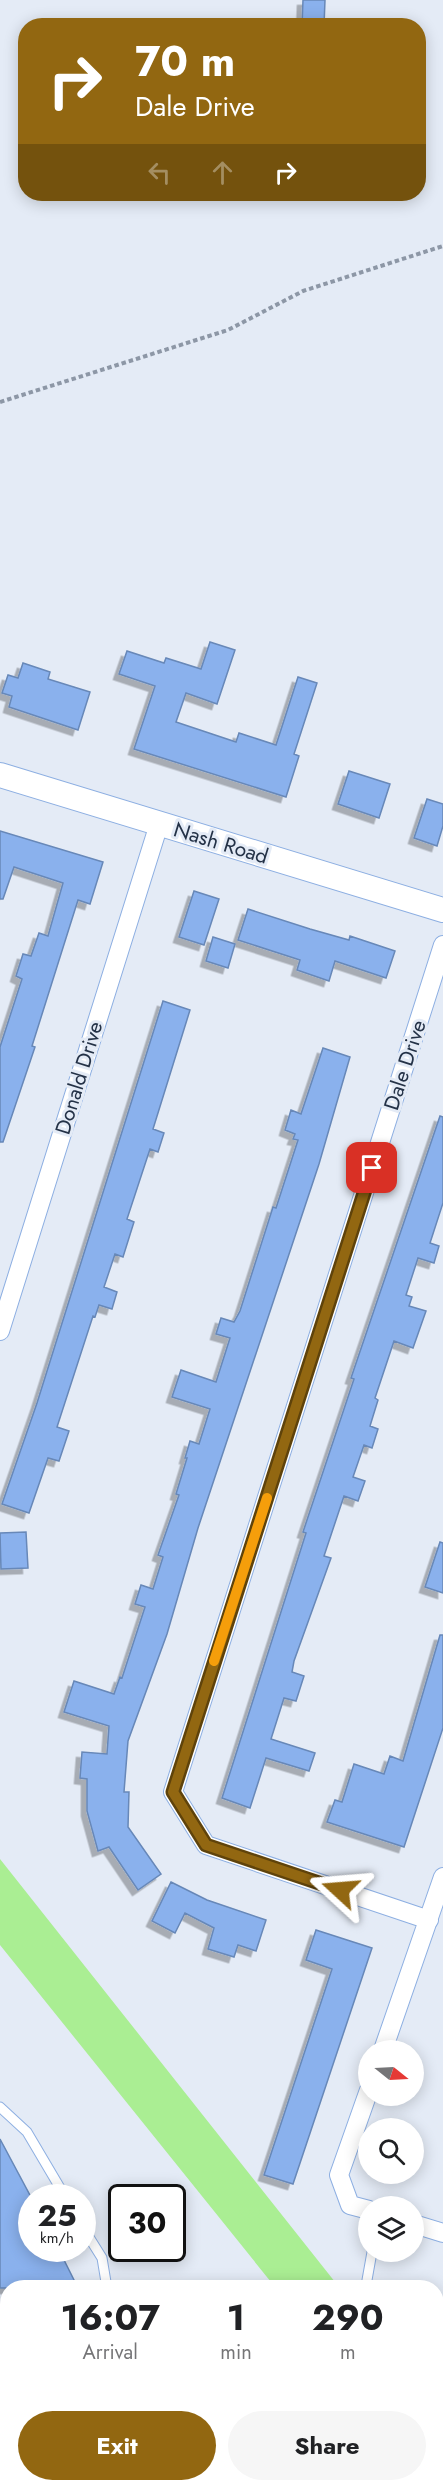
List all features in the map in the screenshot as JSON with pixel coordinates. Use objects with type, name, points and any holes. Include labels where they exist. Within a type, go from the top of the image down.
[{"type":"main road","name":"Nash Road","points":[[0,775],[443,910]]},
{"type":"street","name":"Donald Drive","points":[[0,1331],[159,824]]},
{"type":"street","name":"Dale Drive","points":[[429,1920],[206,1845],[173,1792],[443,945]]},
{"type":"street","points":[[387,2040],[443,1877]]},
{"type":"street","points":[[358,2207],[350,2205],[339,2175],[363,2106]]},
{"type":"street","points":[[424,2227],[443,2233]]},
{"type":"lane","points":[[0,2107],[27,2132],[58,2184]]},
{"type":"lane","points":[[96,2248],[102,2258],[106,2280]]},
{"type":"lane","points":[[367,2280],[370,2262]]},
{"type":"path","points":[[0,402],[228,330],[303,291],[443,246]]},
{"type":"green space","points":[[0,1859],[333,2280],[269,2280],[0,1945]]},
{"type":"building","points":[[303,0],[325,0],[324,18],[302,18]]},
{"type":"building","points":[[210,642],[235,650],[217,704],[186,693],[176,722],[236,742],[239,733],[276,745],[298,677],[317,683],[294,754],[299,756],[286,797],[134,749],[155,686],[119,674],[127,651],[164,663],[166,658],[201,669]]},
{"type":"building","points":[[23,663],[50,672],[48,679],[90,692],[78,730],[9,707],[12,696],[2,693],[8,675],[18,678]]},
{"type":"building","points":[[349,771],[390,784],[379,818],[338,804]]},
{"type":"building","points":[[427,799],[443,804],[443,826],[437,846],[414,838]]},
{"type":"building","points":[[0,831],[103,862],[90,904],[78,900],[32,1046],[35,1047],[3,1142],[0,1142],[0,1047],[22,979],[16,976],[23,954],[31,956],[39,933],[48,936],[63,883],[14,867],[3,899],[0,899]]},
{"type":"building","points":[[194,891],[219,899],[204,945],[179,937]]},
{"type":"building","points":[[248,909],[310,929],[349,940],[350,936],[395,951],[386,978],[335,961],[329,981],[297,970],[300,960],[238,940]]},
{"type":"building","points":[[213,937],[235,944],[228,968],[206,961]]},
{"type":"building","points":[[163,1001],[190,1010],[153,1129],[164,1133],[158,1152],[150,1149],[127,1219],[134,1222],[123,1257],[115,1254],[104,1287],[117,1292],[112,1309],[99,1305],[95,1317],[93,1316],[57,1427],[69,1431],[59,1461],[48,1458],[29,1513],[2,1504],[37,1403]]},
{"type":"building","points":[[323,1048],[350,1057],[319,1164],[198,1528],[167,1634],[128,1741],[124,1792],[129,1792],[128,1827],[161,1874],[138,1890],[109,1847],[98,1851],[87,1811],[87,1779],[80,1778],[82,1752],[107,1754],[109,1726],[64,1712],[74,1681],[114,1694],[120,1677],[122,1678],[145,1607],[135,1604],[141,1585],[153,1589],[163,1557],[158,1555],[179,1495],[176,1494],[190,1441],[199,1444],[210,1409],[172,1397],[181,1370],[216,1382],[230,1338],[216,1334],[221,1318],[234,1322],[240,1311],[273,1207],[276,1208],[298,1140],[293,1139],[295,1134],[285,1130],[291,1110],[301,1114]]},
{"type":"building","points":[[440,1116],[443,1117],[443,1203],[430,1243],[439,1246],[434,1263],[418,1258],[406,1295],[412,1297],[409,1306],[426,1311],[413,1348],[394,1341],[375,1398],[378,1400],[370,1426],[378,1429],[372,1448],[364,1445],[353,1477],[365,1481],[358,1501],[344,1496],[324,1556],[331,1558],[294,1661],[292,1672],[304,1676],[296,1701],[284,1698],[271,1739],[315,1753],[309,1771],[266,1758],[250,1808],[222,1798],[306,1533],[303,1532],[354,1379],[351,1378]]},
{"type":"building","points":[[26,1532],[28,1568],[1,1569],[0,1533]]},
{"type":"building","points":[[440,1542],[443,1543],[443,1593],[425,1587]]},
{"type":"building","points":[[440,1635],[443,1635],[443,1728],[404,1847],[327,1822],[335,1800],[342,1802],[354,1764],[384,1774],[390,1756],[403,1761]]},
{"type":"building","points":[[171,1882],[207,1900],[266,1920],[256,1951],[238,1945],[234,1957],[208,1949],[214,1928],[185,1913],[175,1933],[152,1921]]},
{"type":"building","points":[[316,1930],[372,1948],[293,2184],[264,2175],[332,1969],[306,1960]]},
{"type":"building","points":[[0,2139],[24,2184],[18,2184],[18,2262],[65,2262],[74,2280],[0,2280]]},
{"type":"slow traffic","points":[[214,1661],[267,1498]]},
{"type":"route","points":[[340,1890],[206,1845],[173,1792],[372,1168]]}]
